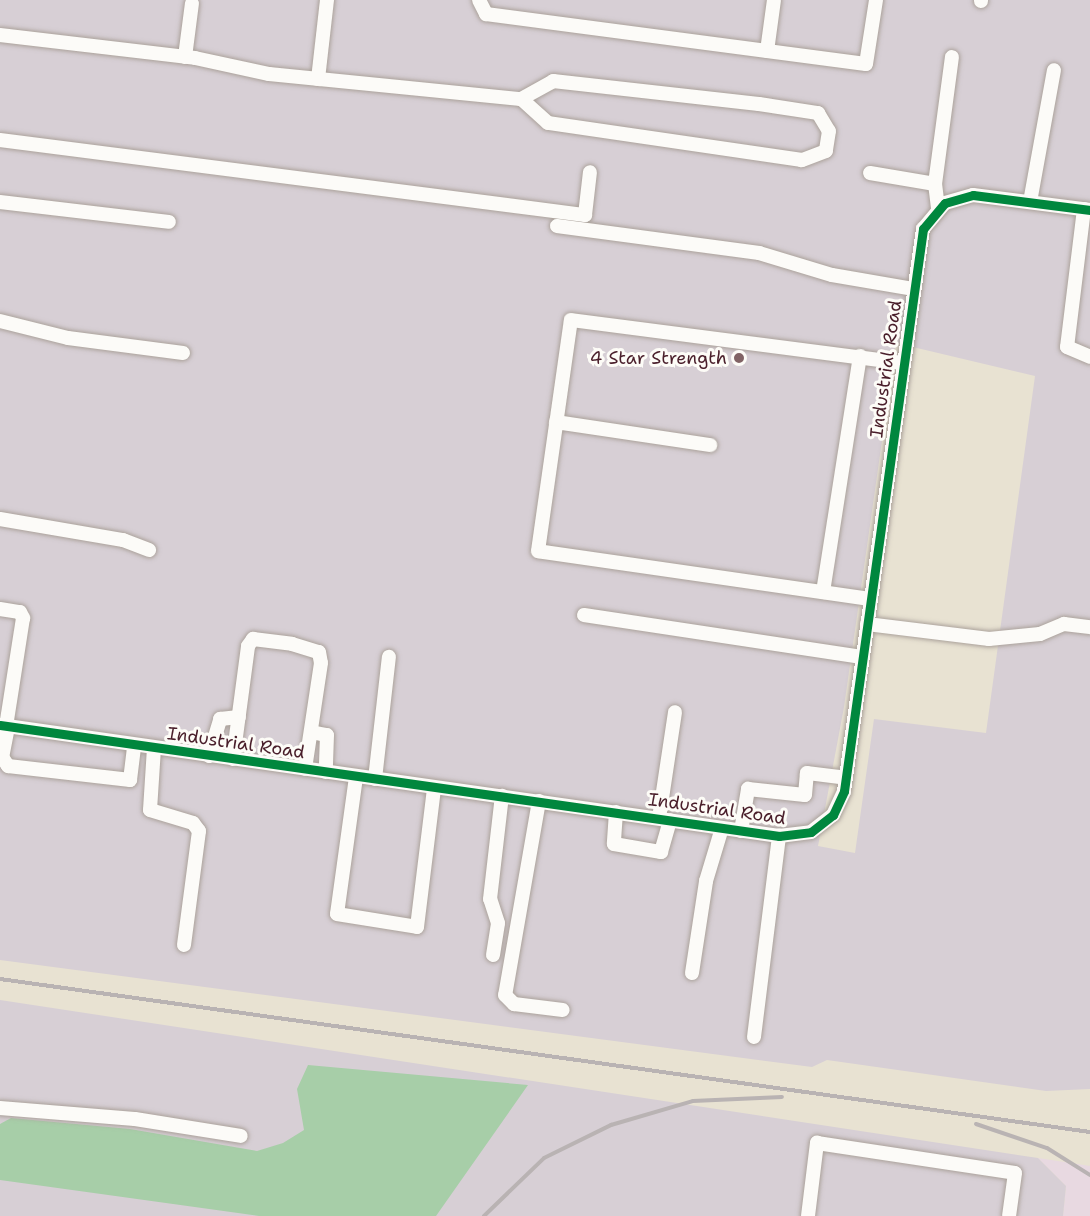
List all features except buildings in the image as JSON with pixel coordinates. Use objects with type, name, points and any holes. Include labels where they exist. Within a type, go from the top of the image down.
[{"type":"street","points":[[318,79],[327,0]]},
{"type":"street","points":[[479,0],[486,14],[866,64],[876,0]]},
{"type":"street","points":[[767,51],[774,0]]},
{"type":"street","points":[[185,57],[192,3]]},
{"type":"street","points":[[0,35],[185,57],[318,79],[521,99],[549,123],[802,160],[826,151],[829,131],[818,113],[553,81],[521,99]]},
{"type":"street","points":[[952,57],[935,184],[939,208],[973,195],[1087,210],[1067,347],[1090,357]]},
{"type":"street","points":[[1030,202],[1054,69]]},
{"type":"street","points":[[0,140],[585,215],[590,171]]},
{"type":"street","points":[[870,173],[935,184]]},
{"type":"street","points":[[0,202],[169,222]]},
{"type":"street","name":"Industrial Road","points":[[5,726],[779,836],[797,836],[823,825],[840,802],[845,778],[920,237],[939,208]]},
{"type":"street","points":[[557,226],[759,253],[832,275],[913,289]]},
{"type":"street","points":[[870,599],[538,551],[556,422],[571,320],[903,363]]},
{"type":"street","points":[[0,321],[68,338],[183,353]]},
{"type":"street","points":[[823,592],[860,356]]},
{"type":"street","points":[[556,422],[710,445]]},
{"type":"street","points":[[0,519],[123,540],[149,550]]},
{"type":"street","points":[[0,609],[20,612],[23,618],[5,726],[2,757],[8,766],[130,780],[134,745]]},
{"type":"street","points":[[584,615],[862,657]]},
{"type":"street","points":[[867,624],[989,639],[1040,634],[1064,624],[1090,627]]},
{"type":"street","points":[[233,759],[253,639],[292,644],[319,652],[305,769]]},
{"type":"street","points":[[375,779],[389,657]]},
{"type":"street","points":[[616,812],[614,844],[661,852],[675,712]]},
{"type":"street","points":[[209,756],[216,723],[239,717]]},
{"type":"street","points":[[311,732],[327,735],[326,772]]},
{"type":"street","points":[[154,748],[150,810],[194,823],[199,831],[184,945]]},
{"type":"street","points":[[741,831],[748,789],[805,795],[807,773],[845,778]]},
{"type":"street","points":[[356,777],[337,914],[417,927],[434,788]]},
{"type":"street","points":[[493,955],[498,923],[490,899],[502,796]]},
{"type":"street","points":[[539,801],[505,995],[513,1004],[563,1010]]},
{"type":"street","points":[[692,973],[706,881],[722,828]]},
{"type":"street","points":[[754,1037],[779,836]]},
{"type":"street","points":[[0,1108],[241,1136]]},
{"type":"street","points":[[808,1216],[817,1143],[1015,1173],[1009,1216]]},
{"type":"shaded area","points":[[0,0],[1090,0],[1090,1089],[1046,1091],[827,1060],[812,1067],[0,960]],"holes":[[[896,343],[1035,376],[986,733],[874,719],[855,853],[818,846],[844,707]]]},
{"type":"shaded area","points":[[0,1000],[1038,1158],[1066,1186],[1063,1216],[0,1216]]},
{"type":"shaded area","points":[[1038,1158],[1090,1166],[1090,1216],[1063,1216],[1066,1186]]},
{"type":"green space","points":[[308,1065],[528,1085],[436,1216],[259,1216],[0,1180],[0,1124],[11,1118],[130,1129],[257,1151],[283,1143],[304,1130],[297,1089]]},
{"type":"railway","points":[[0,979],[1090,1132]]},
{"type":"railway","points":[[484,1216],[544,1158],[611,1125],[693,1101],[782,1097]]},
{"type":"railway","points":[[976,1124],[1047,1148],[1090,1175]]},
{"type":"cycle path","points":[[0,725],[779,836],[811,832],[833,815],[844,791],[923,229],[945,203],[973,195],[1090,210]]},
{"type":"place","name":"4 Star Strength","points":[[739,358]]}]
